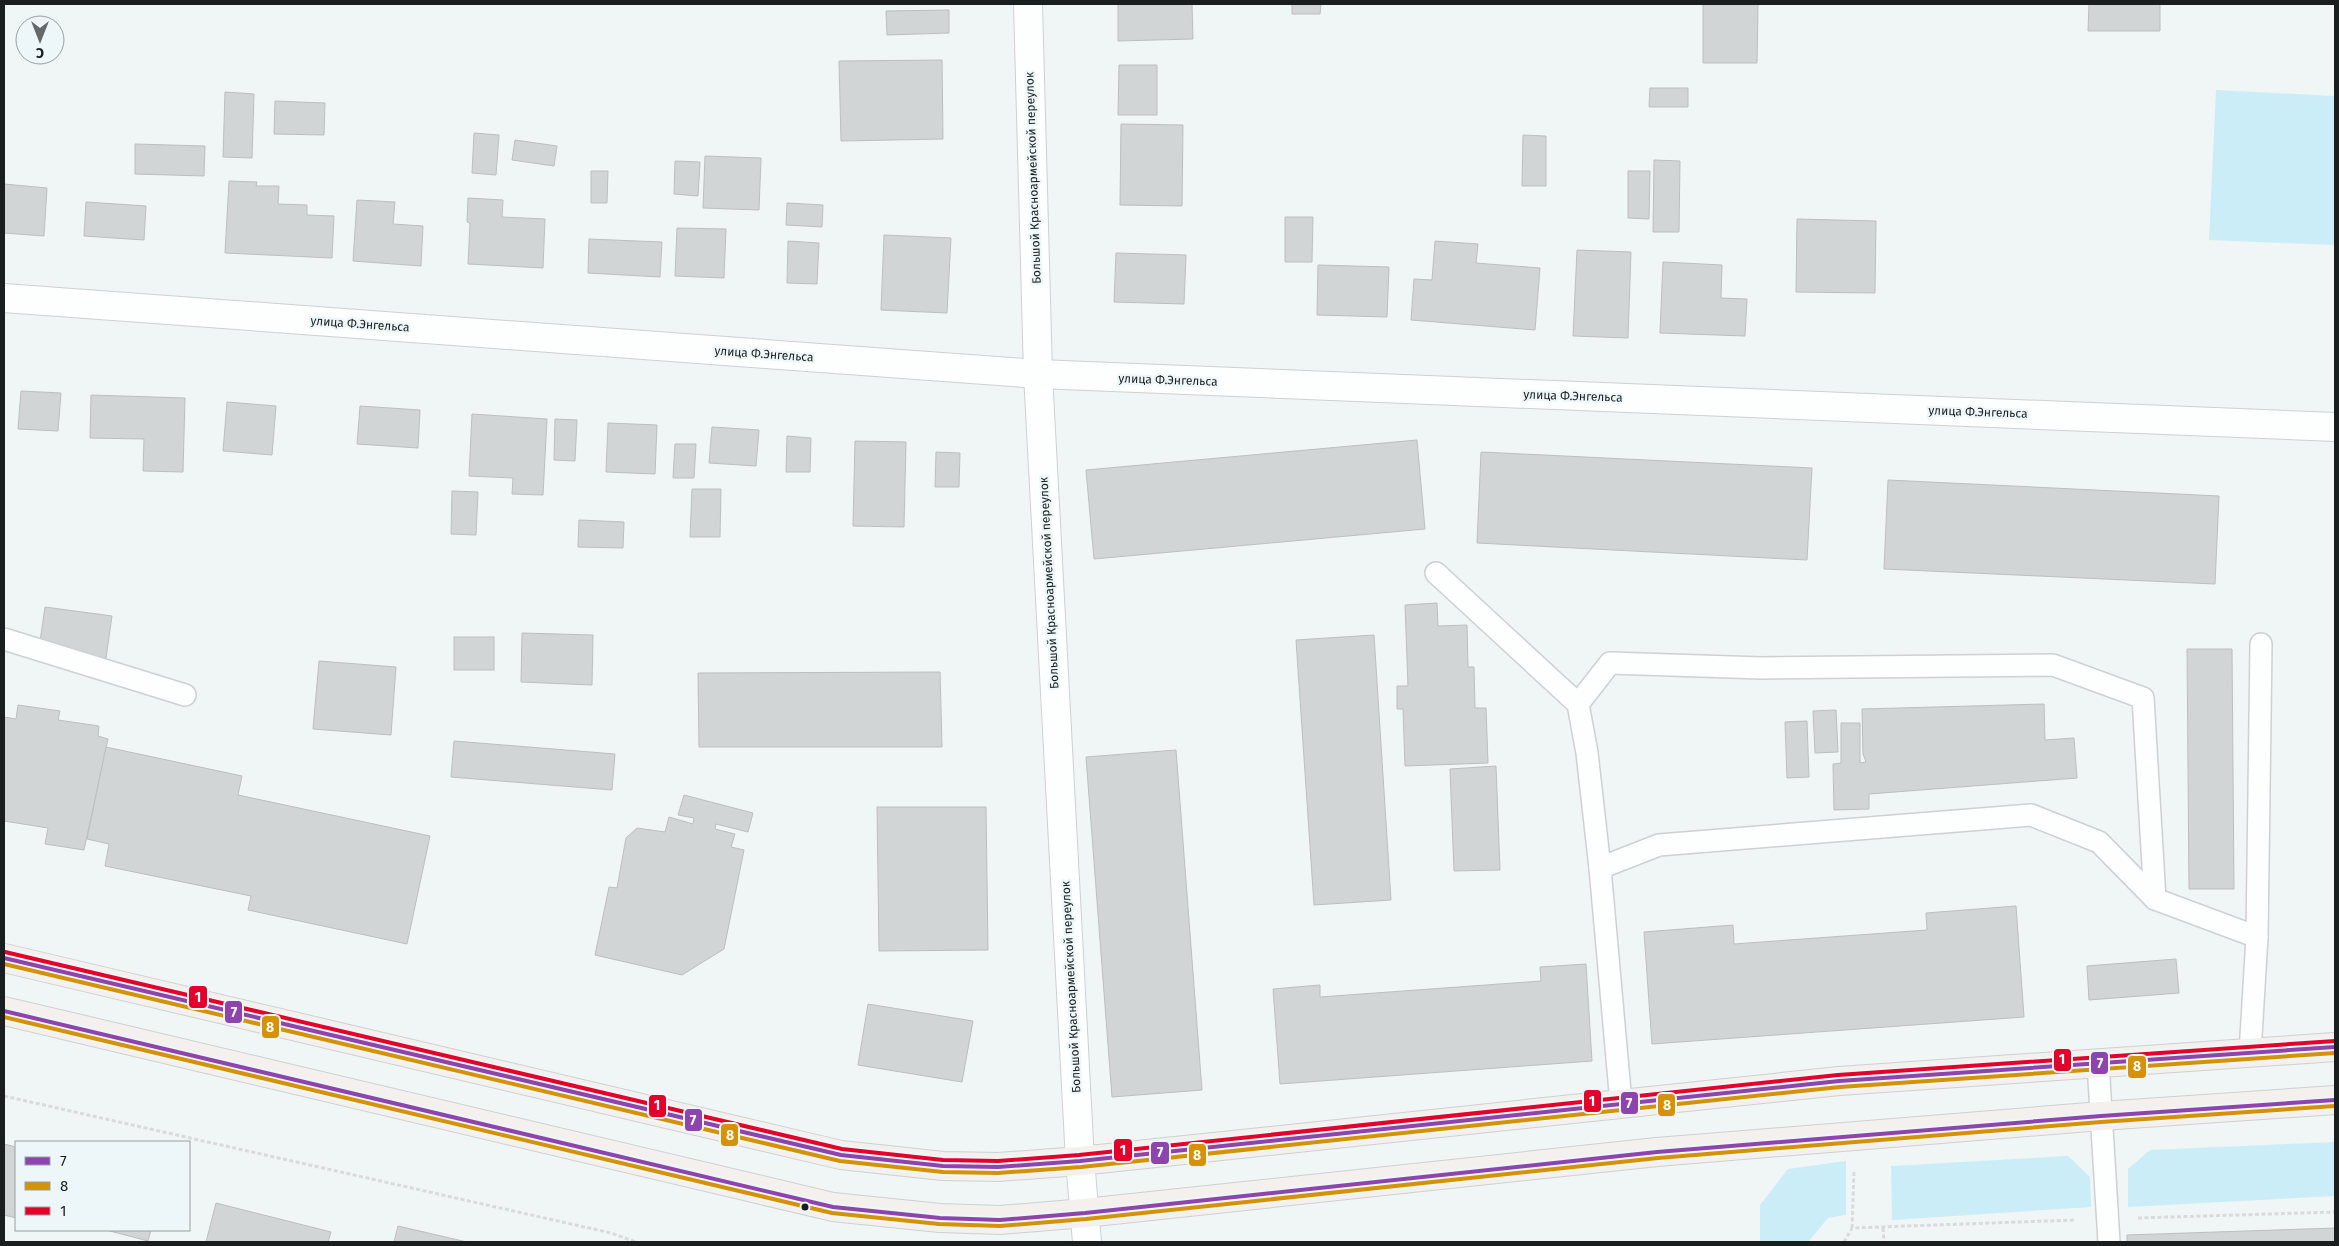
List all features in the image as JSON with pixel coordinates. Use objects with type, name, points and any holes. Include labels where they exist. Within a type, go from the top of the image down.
[{"type":"main road","points":[[4,958],[841,1155],[962,1166],[998,1167],[1080,1161],[1839,1081],[2335,1047]]},
{"type":"main road","points":[[4,1011],[833,1207],[940,1218],[1000,1220],[1085,1213],[1657,1152],[2102,1116],[2335,1100]]},
{"type":"street","name":"Большой Красноармейской переулок","points":[[1028,4],[1038,374],[1080,1161],[1087,1242]]},
{"type":"street","name":"улица Ф.Энгельса","points":[[4,298],[1038,374],[2335,426]]},
{"type":"lane","points":[[1436,573],[1578,704],[1587,753],[1600,868],[1621,1103]]},
{"type":"lane","points":[[4,639],[185,695]]},
{"type":"lane","points":[[2250,1053],[2257,937],[2260,644]]},
{"type":"lane","points":[[1578,704],[1610,662],[1761,668],[2053,664],[2144,698],[2155,899]]},
{"type":"lane","points":[[1600,868],[1659,845],[2031,815],[2099,842],[2155,899],[2257,937]]},
{"type":"lane","points":[[2098,1063],[2109,1242]]},
{"type":"path","points":[[4,1096],[611,1233],[636,1242]]},
{"type":"path","points":[[1852,1228],[1855,1136]]},
{"type":"path","points":[[1883,1228],[1884,1242]]},
{"type":"shaded area","points":[[2216,90],[2335,96],[2335,245],[2209,240]]},
{"type":"shaded area","points":[[2335,1142],[2335,1196],[2128,1207],[2128,1169],[2150,1150]]},
{"type":"shaded area","points":[[2068,1156],[2090,1177],[2091,1207],[1892,1220],[1891,1166]]},
{"type":"shaded area","points":[[1846,1161],[1846,1215],[1828,1218],[1808,1242],[1760,1242],[1760,1205],[1788,1169]]},
{"type":"building","points":[[1118,4],[1192,4],[1193,39],[1118,41]]},
{"type":"building","points":[[1292,4],[1321,4],[1320,14],[1292,14]]},
{"type":"building","points":[[1703,4],[1758,4],[1757,63],[1703,63]]},
{"type":"building","points":[[2089,4],[2160,4],[2160,31],[2088,31]]},
{"type":"building","points":[[949,10],[949,33],[887,35],[886,11]]},
{"type":"building","points":[[942,60],[943,139],[841,141],[839,61]]},
{"type":"building","points":[[1119,65],[1157,65],[1157,115],[1118,115]]},
{"type":"building","points":[[1650,88],[1688,88],[1688,107],[1649,107]]},
{"type":"building","points":[[225,92],[254,94],[252,158],[223,157]]},
{"type":"building","points":[[275,101],[325,103],[324,135],[274,134]]},
{"type":"building","points":[[1121,124],[1183,125],[1182,206],[1120,205]]},
{"type":"building","points":[[474,133],[499,135],[496,175],[472,173]]},
{"type":"building","points":[[1523,135],[1546,136],[1546,186],[1522,186]]},
{"type":"building","points":[[515,140],[557,146],[554,166],[512,160]]},
{"type":"building","points":[[135,144],[205,146],[204,176],[135,174]]},
{"type":"building","points":[[705,156],[761,158],[759,210],[703,208]]},
{"type":"building","points":[[1654,160],[1680,161],[1679,232],[1653,232]]},
{"type":"building","points":[[675,161],[700,162],[698,196],[674,194]]},
{"type":"building","points":[[591,171],[608,171],[607,203],[591,203]]},
{"type":"building","points":[[1628,171],[1650,171],[1649,219],[1628,218]]},
{"type":"building","points":[[229,181],[257,182],[256,186],[279,186],[278,204],[307,205],[307,215],[334,216],[332,258],[225,253]]},
{"type":"building","points":[[4,184],[47,188],[44,236],[4,233]]},
{"type":"building","points":[[468,198],[503,200],[502,217],[545,219],[543,268],[468,264],[470,223],[467,222]]},
{"type":"building","points":[[357,200],[395,202],[393,224],[423,226],[421,266],[353,261]]},
{"type":"building","points":[[86,202],[146,206],[144,240],[84,236]]},
{"type":"building","points":[[787,203],[823,205],[822,227],[786,225]]},
{"type":"building","points":[[1285,217],[1313,217],[1312,262],[1285,262]]},
{"type":"building","points":[[1797,219],[1876,221],[1875,293],[1796,292]]},
{"type":"building","points":[[677,228],[726,229],[724,278],[675,276]]},
{"type":"building","points":[[884,235],[951,238],[947,313],[881,310]]},
{"type":"building","points":[[589,239],[662,242],[660,277],[588,273]]},
{"type":"building","points":[[788,241],[819,243],[817,284],[787,283]]},
{"type":"building","points":[[1435,241],[1478,244],[1476,263],[1540,268],[1535,330],[1411,320],[1414,279],[1432,280]]},
{"type":"building","points":[[1577,250],[1631,252],[1628,338],[1573,336]]},
{"type":"building","points":[[1116,253],[1186,255],[1184,304],[1114,302]]},
{"type":"building","points":[[1663,262],[1722,265],[1721,298],[1747,299],[1745,336],[1660,333]]},
{"type":"building","points":[[1318,265],[1389,267],[1387,317],[1317,315]]},
{"type":"building","points":[[21,391],[61,393],[58,431],[18,429]]},
{"type":"building","points":[[91,395],[185,398],[183,472],[143,471],[144,439],[90,438]]},
{"type":"building","points":[[227,402],[276,406],[272,455],[223,451]]},
{"type":"building","points":[[360,406],[420,410],[418,448],[357,444]]},
{"type":"building","points":[[472,414],[547,419],[543,495],[512,494],[513,478],[469,476]]},
{"type":"building","points":[[555,419],[577,420],[575,461],[554,460]]},
{"type":"building","points":[[608,423],[657,425],[655,474],[606,472]]},
{"type":"building","points":[[712,427],[759,430],[756,466],[709,463]]},
{"type":"building","points":[[787,436],[811,438],[810,472],[786,472]]},
{"type":"building","points":[[1417,440],[1425,529],[1094,559],[1086,470]]},
{"type":"building","points":[[855,441],[906,442],[904,527],[853,526]]},
{"type":"building","points":[[675,444],[696,444],[694,478],[673,478]]},
{"type":"building","points":[[936,452],[960,453],[959,487],[935,487]]},
{"type":"building","points":[[1481,452],[1812,468],[1807,560],[1477,543]]},
{"type":"building","points":[[1888,480],[2219,496],[2215,584],[1884,569]]},
{"type":"building","points":[[692,489],[721,489],[720,537],[690,537]]},
{"type":"building","points":[[452,491],[478,492],[476,535],[451,534]]},
{"type":"building","points":[[579,520],[624,522],[623,548],[578,547]]},
{"type":"building","points":[[1437,603],[1438,626],[1467,625],[1468,667],[1474,667],[1475,708],[1486,708],[1488,763],[1405,766],[1403,709],[1397,709],[1397,686],[1408,686],[1405,605]]},
{"type":"building","points":[[45,607],[112,616],[106,658],[39,648]]},
{"type":"building","points":[[522,633],[593,635],[592,685],[521,682]]},
{"type":"building","points":[[1374,635],[1391,900],[1314,905],[1296,640]]},
{"type":"building","points":[[454,637],[494,637],[494,670],[454,670]]},
{"type":"building","points":[[2187,649],[2232,649],[2234,889],[2189,889]]},
{"type":"building","points":[[319,661],[396,667],[391,735],[313,729]]},
{"type":"building","points":[[940,672],[942,747],[699,747],[698,673]]},
{"type":"building","points":[[2044,704],[2045,740],[2074,738],[2077,778],[1869,794],[1869,809],[1834,810],[1833,764],[1841,763],[1841,723],[1860,723],[1860,763],[1866,762],[1863,754],[1862,709]]},
{"type":"building","points":[[18,705],[60,711],[58,720],[99,726],[98,736],[108,739],[84,850],[45,844],[48,828],[4,821],[4,717],[16,719]]},
{"type":"building","points":[[1836,710],[1838,752],[1815,753],[1813,711]]},
{"type":"building","points":[[1807,721],[1809,777],[1787,778],[1785,722]]},
{"type":"building","points":[[454,741],[615,754],[612,790],[451,777]]},
{"type":"building","points":[[106,747],[242,776],[238,795],[430,836],[407,944],[248,910],[251,896],[105,866],[109,844],[87,839]]},
{"type":"building","points":[[1176,750],[1202,1090],[1112,1097],[1086,757]]},
{"type":"building","points":[[1496,766],[1500,870],[1454,871],[1450,769]]},
{"type":"building","points":[[684,795],[753,813],[748,832],[716,824],[715,829],[735,834],[731,847],[744,850],[724,949],[682,975],[595,955],[609,887],[617,888],[626,838],[637,828],[665,832],[669,817],[693,824],[694,818],[678,815]]},
{"type":"building","points":[[877,807],[986,807],[988,950],[879,951]]},
{"type":"building","points":[[2016,906],[2024,1017],[1652,1044],[1644,932],[1733,925],[1734,944],[1927,930],[1926,913]]},
{"type":"building","points":[[2176,959],[2179,993],[2089,1000],[2087,966]]},
{"type":"building","points":[[1586,964],[1592,1061],[1280,1084],[1273,989],[1320,985],[1320,997],[1541,981],[1540,967]]},
{"type":"building","points":[[868,1004],[973,1021],[962,1082],[858,1065]]},
{"type":"building","points":[[4,1144],[15,1147],[15,1218],[4,1215]]},
{"type":"building","points":[[216,1203],[331,1232],[328,1242],[206,1242]]},
{"type":"building","points":[[398,1226],[467,1242],[394,1242]]},
{"type":"building","points":[[2335,1228],[2335,1242],[2127,1242],[2127,1235]]},
{"type":"building","points":[[110,1231],[151,1231],[148,1241]]},
{"type":"transit line","name":"1","points":[[5,952],[842,1149],[943,1160],[998,1161],[1079,1155],[1838,1075],[2335,1041]]},
{"type":"transit line","name":"7","points":[[4,958],[841,1155],[943,1166],[998,1167],[1080,1161],[1839,1081],[2335,1047]]},
{"type":"transit line","name":"8","points":[[4,964],[840,1161],[943,1172],[998,1173],[1081,1167],[1840,1087],[2335,1053]]},
{"type":"transit line","name":"7","points":[[4,1011],[833,1207],[940,1218],[1000,1220],[1085,1213],[1657,1152],[2101,1116],[2335,1100]]},
{"type":"transit line","name":"8","points":[[4,1017],[832,1213],[939,1224],[1000,1226],[1086,1219],[1658,1158],[2101,1122],[2335,1106]]}]
